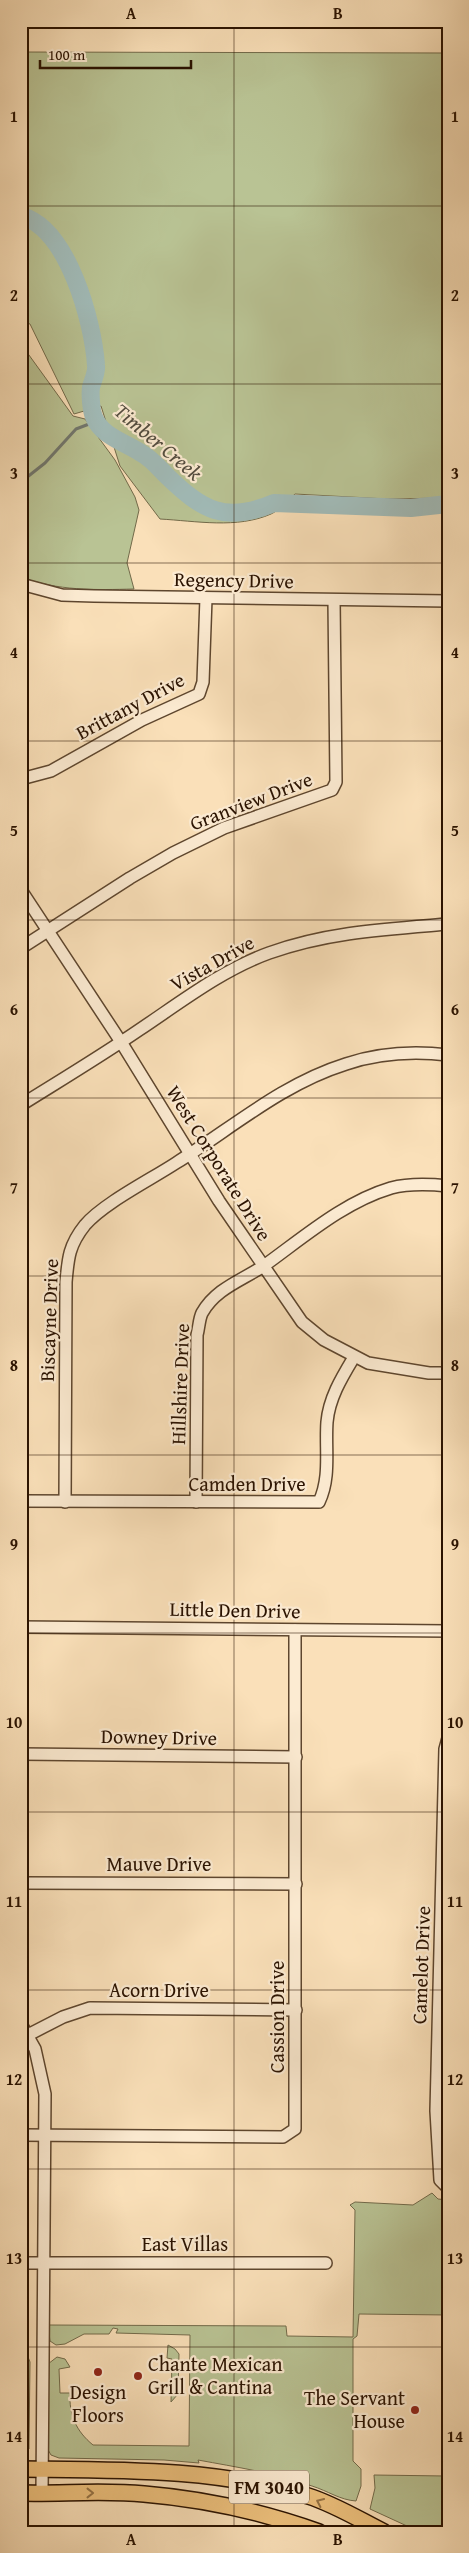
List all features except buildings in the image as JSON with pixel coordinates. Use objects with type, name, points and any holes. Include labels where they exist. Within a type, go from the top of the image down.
[{"type":"main road","name":"FM 3040","points":[[21,2469],[150,2470],[263,2485],[310,2497],[384,2532]]},
{"type":"main road","name":"FM 3040","points":[[21,2493],[142,2494],[192,2500],[238,2508],[319,2532]]},
{"type":"street","name":"Regency Drive","points":[[21,584],[62,595],[448,601]]},
{"type":"street","name":"Brittany Drive","points":[[21,779],[51,771],[142,720],[199,694],[203,682],[206,598]]},
{"type":"street","name":"Granview Drive","points":[[21,948],[130,878],[173,853],[224,828],[332,790],[336,782],[334,600]]},
{"type":"street","name":"West Corporate Drive","points":[[21,890],[121,1042],[262,1266],[302,1322],[324,1340],[368,1363],[429,1374],[448,1373]]},
{"type":"street","name":"Vista Drive","points":[[21,1105],[121,1042],[184,998],[268,954],[297,944],[358,931],[448,924]]},
{"type":"street","name":"Biscayne Drive","points":[[65,1502],[66,1282],[69,1251],[86,1224],[102,1211],[279,1093],[324,1071],[355,1061],[390,1055],[431,1053],[448,1055]]},
{"type":"street","name":"Hillshire Drive","points":[[196,1502],[197,1335],[202,1313],[223,1290],[262,1266],[318,1226],[372,1195],[407,1184],[448,1186]]},
{"type":"street","name":"Camden Drive","points":[[21,1501],[319,1502],[326,1487],[327,1420],[330,1406],[338,1384],[354,1357]]},
{"type":"street","name":"Little Den Drive","points":[[21,1627],[448,1631]]},
{"type":"street","name":"Cassion Drive","points":[[21,2135],[284,2137],[295,2129],[295,1630]]},
{"type":"street","name":"Camelot Drive","points":[[448,1738],[445,1749],[436,2112],[440,2180],[448,2188]]},
{"type":"street","name":"Downey Drive","points":[[21,1754],[296,1757]]},
{"type":"street","name":"Mauve Drive","points":[[21,1882],[296,1884]]},
{"type":"street","name":"Acorn Drive","points":[[28,2035],[63,2017],[90,2008],[296,2010]]},
{"type":"street","points":[[21,2024],[35,2049],[45,2094],[42,2494]]},
{"type":"street","name":"East Villas","points":[[21,2263],[326,2263]]},
{"type":"green space","points":[[21,52],[448,53],[448,498],[387,499],[295,494],[274,512],[258,519],[216,523],[160,519],[120,466],[101,406],[74,414],[30,324],[21,320]]},
{"type":"green space","points":[[21,344],[73,416],[85,419],[115,460],[135,497],[139,510],[127,563],[134,589],[63,587],[35,582],[21,577]]},
{"type":"green space","points":[[432,2193],[438,2199],[448,2200],[448,2315],[359,2314],[357,2336],[353,2339],[353,2461],[361,2469],[361,2486],[356,2501],[345,2499],[284,2477],[198,2460],[199,2463],[164,2460],[59,2458],[51,2455],[47,2448],[48,2364],[57,2357],[65,2359],[70,2367],[59,2369],[60,2393],[70,2393],[72,2415],[75,2422],[82,2434],[93,2445],[189,2446],[190,2335],[116,2333],[118,2329],[113,2328],[109,2334],[84,2334],[65,2344],[56,2345],[50,2341],[48,2325],[286,2326],[287,2336],[353,2337],[355,2210],[350,2205],[355,2202],[413,2205]]},
{"type":"green space","points":[[168,2345],[179,2354],[178,2394],[171,2402],[172,2359],[167,2358]]},
{"type":"green space","points":[[21,2354],[28,2357],[30,2362],[29,2449],[21,2457]]},
{"type":"green space","points":[[374,2475],[445,2476],[445,2481],[448,2482],[448,2532],[420,2532],[370,2509],[375,2488]]},
{"type":"waterway","name":"Timber Creek","points":[[21,216],[38,224],[52,238],[65,257],[75,279],[90,325],[94,347],[96,368],[91,387],[91,406],[98,424],[102,430],[155,463],[192,498],[203,505],[228,513],[257,509],[274,503],[411,508],[448,504]]},
{"type":"waterway","points":[[26,478],[45,463],[76,429],[97,421]]},
{"type":"place","name":"Design Floors","points":[[98,2372]]},
{"type":"place","name":"Chante Mexican Grill & Cantina","points":[[138,2376]]},
{"type":"place","name":"The Servant House","points":[[415,2410]]}]
